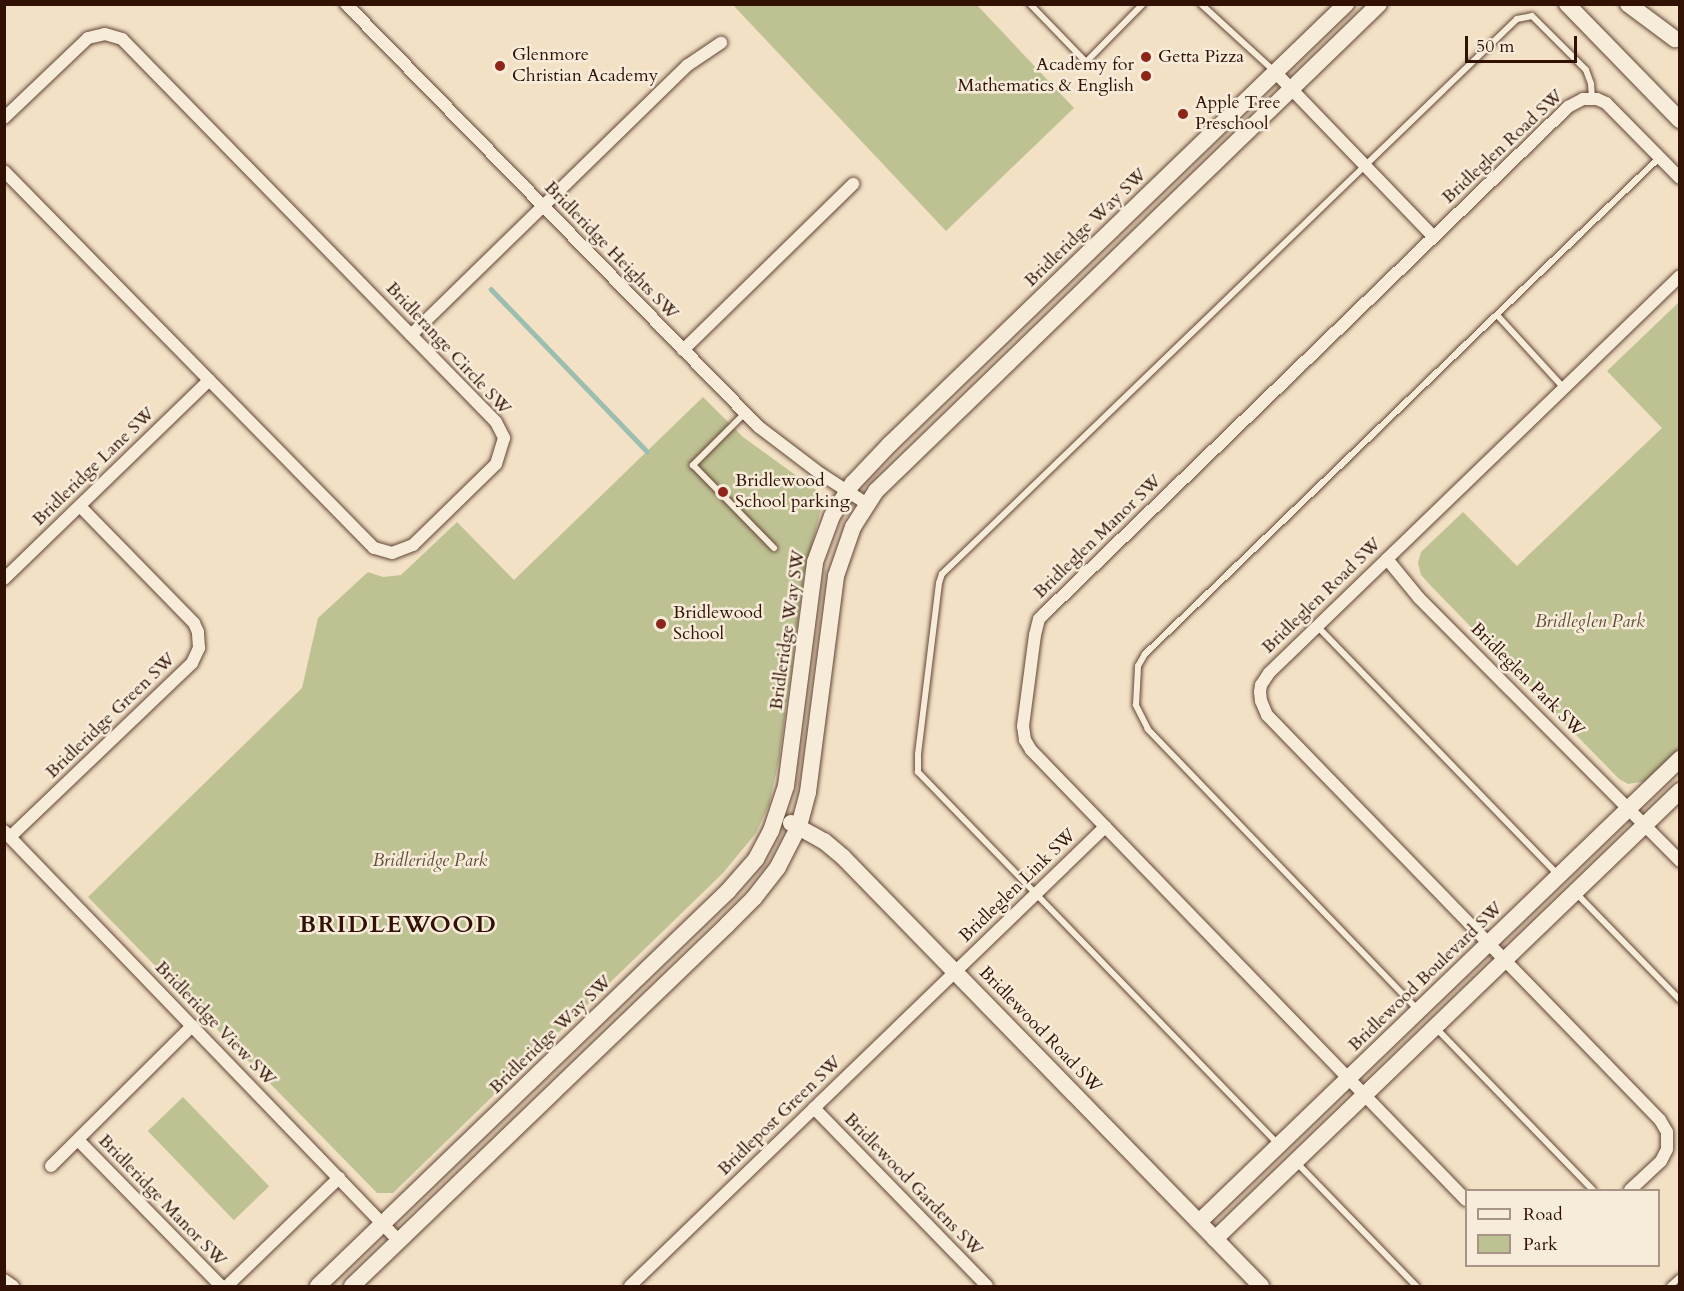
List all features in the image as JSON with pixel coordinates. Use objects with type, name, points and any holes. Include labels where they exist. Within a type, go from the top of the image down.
[{"type":"street","name":"Bridleridge Heights SW","points":[[346,4],[759,427],[813,468],[867,504]]},
{"type":"street","points":[[352,1287],[754,898],[778,867],[799,826],[811,778],[836,576],[848,538],[867,504],[890,476],[1379,4]]},
{"type":"street","points":[[1566,4],[1680,120]]},
{"type":"street","points":[[1628,4],[1677,42]]},
{"type":"street","points":[[1642,4],[1677,42]]},
{"type":"street","name":"Bridleridge Way SW","points":[[318,1287],[738,881],[765,844],[777,817],[786,786],[813,568],[824,534],[848,490],[868,466],[1343,6]]},
{"type":"street","name":"Bridlerange Circle SW","points":[[4,118],[88,38],[105,34],[122,39],[496,422],[500,427],[503,446],[496,464],[413,545],[402,551],[382,552],[368,543],[4,171]]},
{"type":"street","points":[[411,335],[688,65],[721,43]]},
{"type":"street","points":[[1275,72],[1434,237]]},
{"type":"street","name":"Bridleglen Road SW","points":[[1434,237],[1568,107],[1583,99],[1592,99],[1612,108],[1680,178]]},
{"type":"street","points":[[683,350],[853,184]]},
{"type":"street","points":[[1142,202],[1158,218]]},
{"type":"street","name":"Bridleglen Manor SW","points":[[1434,237],[1039,619],[1023,726],[1025,740],[1031,750],[1465,1198]]},
{"type":"street","name":"Bridleglen Road SW","points":[[1632,1189],[1664,1156],[1668,1141],[1664,1125],[1264,710],[1260,692],[1263,680],[1317,626],[1680,276]]},
{"type":"street","points":[[993,345],[1009,362]]},
{"type":"street","name":"Bridleridge Lane SW","points":[[4,579],[209,380]]},
{"type":"street","name":"Bridleridge Green SW","points":[[7,834],[192,663],[200,648],[194,623],[80,506]]},
{"type":"street","name":"Bridleglen Park SW","points":[[1386,559],[1419,598],[1680,861]]},
{"type":"street","name":"Bridlewood Boulevard SW","points":[[1199,1222],[1680,759]]},
{"type":"street","points":[[1215,1239],[1680,791]]},
{"type":"street","name":"Bridlewood Road SW","points":[[777,817],[799,826],[843,857],[1261,1287]]},
{"type":"street","name":"Bridleglen Link SW","points":[[956,971],[1105,827]]},
{"type":"street","name":"Bridleridge View SW","points":[[7,834],[399,1241]]},
{"type":"street","name":"Bridlepost Green SW","points":[[630,1287],[956,971]]},
{"type":"street","name":"Bridleridge Manor SW","points":[[51,1166],[192,1026]]},
{"type":"street","points":[[584,1030],[600,1047]]},
{"type":"street","name":"Bridlewood Gardens SW","points":[[814,1108],[987,1287]]},
{"type":"street","name":"Bridleridge Manor SW","points":[[78,1140],[221,1287]]},
{"type":"street","name":"Bridleridge Manor SW","points":[[227,1287],[339,1178]]},
{"type":"street","points":[[4,1280],[14,1287]]},
{"type":"lane","points":[[1029,4],[1086,62],[1143,4]]},
{"type":"lane","points":[[1201,4],[1275,72]]},
{"type":"lane","points":[[1279,1145],[1035,895],[918,771],[918,754],[937,594],[942,574],[1522,16],[1535,18],[1586,70],[1591,84],[1592,99]]},
{"type":"lane","points":[[1419,1010],[1149,729],[1136,705],[1138,666],[1145,654],[1659,158]]},
{"type":"lane","points":[[1497,315],[1564,388]]},
{"type":"lane","points":[[745,413],[693,465],[774,548]]},
{"type":"lane","points":[[1317,626],[1559,876]]},
{"type":"lane","points":[[1575,892],[1680,1000]]},
{"type":"lane","points":[[1435,1027],[1591,1189]]},
{"type":"lane","points":[[1295,1162],[1416,1287]]},
{"type":"lane","points":[[1670,1287],[1680,1277]]},
{"type":"green space","points":[[733,5],[977,5],[1074,108],[946,231]]},
{"type":"green space","name":"Bridleglen Park","points":[[1679,302],[1679,749],[1647,781],[1628,784],[1619,779],[1431,586],[1421,575],[1418,563],[1421,552],[1463,512],[1517,566],[1662,428],[1607,371]]},
{"type":"green space","name":"Bridleridge Park","points":[[703,397],[743,437],[816,490],[822,505],[804,575],[779,759],[769,805],[756,833],[723,873],[393,1193],[377,1193],[88,897],[302,688],[318,618],[368,572],[383,577],[401,575],[457,522],[514,580]]},
{"type":"green space","points":[[183,1097],[269,1186],[234,1220],[148,1131]]},
{"type":"waterway","points":[[491,289],[647,451]]},
{"type":"place","name":"Getta Pizza","points":[[1146,57]]},
{"type":"place","name":"Glenmore Christian Academy","points":[[500,66]]},
{"type":"place","name":"Academy for Mathematics & English","points":[[1146,76]]},
{"type":"place","name":"Apple Tree Preschool","points":[[1183,114]]},
{"type":"place","name":"Bridlewood School parking","points":[[723,492]]},
{"type":"place","name":"Bridlewood School","points":[[661,624]]},
{"type":"district","name":"BRIDLEWOOD","points":[[398,925]]}]
